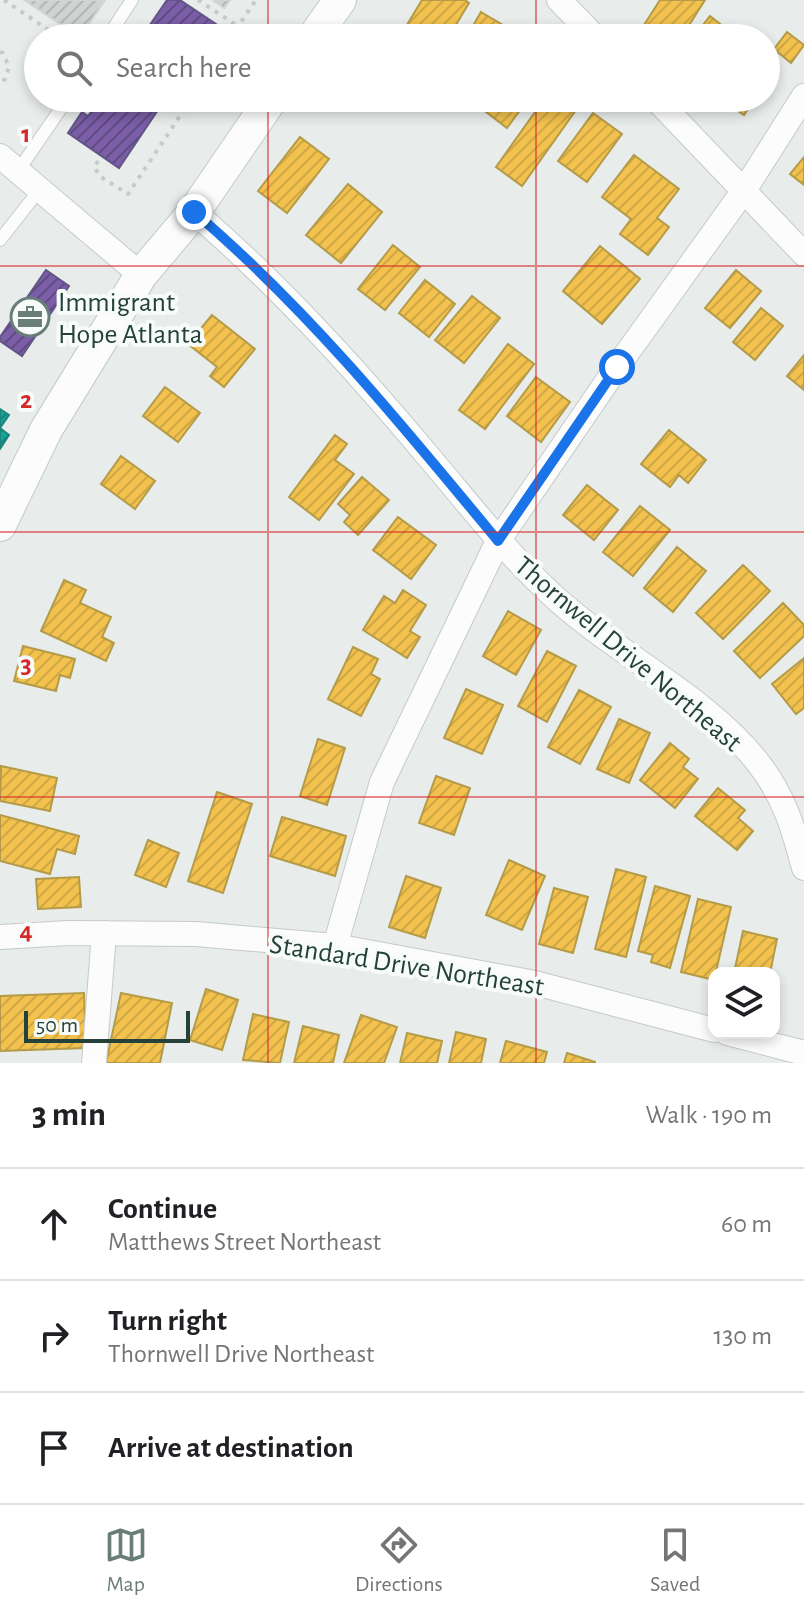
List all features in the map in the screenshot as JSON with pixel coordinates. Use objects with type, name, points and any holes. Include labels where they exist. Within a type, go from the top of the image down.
[{"type":"main road","points":[[323,24],[340,0]]},
{"type":"main road","points":[[0,525],[46,430],[141,275],[194,212],[262,112]]},
{"type":"street","points":[[559,0],[582,24]]},
{"type":"street","points":[[335,946],[382,782],[498,541],[617,367],[745,189],[804,96]]},
{"type":"street","points":[[669,112],[804,254]]},
{"type":"street","points":[[9,164],[141,275]]},
{"type":"street","name":"Thornwell Drive Northeast","points":[[194,212],[279,291],[363,381],[498,541],[550,594],[629,656],[708,712],[759,763],[789,814],[804,868]]},
{"type":"street","points":[[94,1063],[104,933]]},
{"type":"street","name":"Standard Drive Northeast","points":[[0,937],[104,933],[196,934],[335,946],[535,983],[708,1028]]},
{"type":"street","points":[[750,1039],[804,1053]]},
{"type":"lane","points":[[116,24],[132,0]]},
{"type":"lane","points":[[9,164],[55,112]]},
{"type":"lane","points":[[0,240],[5,223],[40,189]]},
{"type":"path","points":[[4,0],[40,24]]},
{"type":"path","points":[[198,0],[235,24]]},
{"type":"path","points":[[239,24],[256,0]]},
{"type":"path","points":[[0,52],[9,67],[0,84]]},
{"type":"path","points":[[98,161],[94,167],[101,177],[128,194],[183,112]]},
{"type":"building: Homes","points":[[422,0],[465,0],[469,3],[456,24],[407,24]]},
{"type":"building: Homes","points":[[660,0],[705,0],[690,24],[645,24]]},
{"type":"building: Homes","points":[[481,12],[501,24],[474,24]]},
{"type":"building: Homes","points":[[710,16],[720,24],[704,24]]},
{"type":"building: Homes","points":[[787,32],[804,45],[791,63],[780,54],[780,41]]},
{"type":"building: Homes","points":[[486,112],[519,112],[507,128]]},
{"type":"building: Homes","points":[[535,112],[575,112],[522,186],[496,167]]},
{"type":"building: Homes","points":[[593,113],[622,134],[587,182],[558,161]]},
{"type":"building: Homes","points":[[300,137],[329,159],[287,213],[258,191]]},
{"type":"building: Homes","points":[[634,155],[679,189],[657,218],[669,227],[648,255],[620,234],[631,219],[602,197]]},
{"type":"building: Homes","points":[[804,157],[804,185],[790,174]]},
{"type":"building: Homes","points":[[348,184],[382,212],[341,263],[306,235]]},
{"type":"building: Homes","points":[[393,245],[420,267],[385,310],[358,289]]},
{"type":"building: Homes","points":[[600,246],[640,279],[602,324],[563,291]]},
{"type":"building: Homes","points":[[736,270],[761,291],[730,328],[705,308]]},
{"type":"building: Homes","points":[[425,280],[455,304],[429,337],[399,313]]},
{"type":"building: Homes","points":[[472,296],[500,318],[464,363],[435,340]]},
{"type":"building: Homes","points":[[761,308],[783,326],[755,360],[733,342]]},
{"type":"building: Homes","points":[[212,315],[255,349],[224,387],[210,376],[217,367],[188,344]]},
{"type":"building: Homes","points":[[508,344],[534,364],[485,429],[459,410]]},
{"type":"building: Homes","points":[[804,355],[804,390],[787,376]]},
{"type":"building: Homes","points":[[536,377],[570,402],[541,442],[507,416]]},
{"type":"building: Homes","points":[[165,387],[200,413],[178,442],[143,416]]},
{"type":"building: Homes","points":[[669,430],[706,460],[688,483],[679,475],[670,487],[641,464]]},
{"type":"building: Homes","points":[[335,435],[347,444],[335,460],[354,474],[319,520],[289,497]]},
{"type":"building: Homes","points":[[121,456],[155,481],[135,509],[101,484]]},
{"type":"building: Homes","points":[[362,477],[389,500],[358,535],[344,522],[350,515],[338,504]]},
{"type":"building: Homes","points":[[587,485],[618,510],[594,540],[563,515]]},
{"type":"building: Homes","points":[[640,506],[670,530],[633,576],[603,552]]},
{"type":"building: Homes","points":[[398,517],[436,545],[411,579],[373,550]]},
{"type":"building: Homes","points":[[677,547],[706,571],[673,612],[644,588]]},
{"type":"building: Homes","points":[[743,565],[770,591],[723,639],[696,613]]},
{"type":"building: Homes","points":[[64,580],[86,590],[80,603],[111,617],[102,637],[114,643],[106,661],[41,631]]},
{"type":"building: Homes","points":[[403,590],[426,605],[410,631],[420,637],[407,658],[363,630],[384,596],[395,603]]},
{"type":"building: Homes","points":[[783,603],[804,625],[804,636],[760,678],[734,651]]},
{"type":"building: Homes","points":[[508,611],[541,630],[516,675],[483,656]]},
{"type":"building: Homes","points":[[23,646],[75,659],[70,678],[60,675],[56,691],[14,681]]},
{"type":"building: Homes","points":[[353,647],[378,659],[371,674],[380,679],[361,716],[328,699]]},
{"type":"building: Homes","points":[[547,651],[576,666],[547,722],[518,706]]},
{"type":"building: Homes","points":[[804,658],[804,708],[796,714],[772,684]]},
{"type":"building: Homes","points":[[466,689],[503,705],[482,754],[444,738]]},
{"type":"building: Homes","points":[[579,690],[611,707],[580,764],[548,747]]},
{"type":"building: Homes","points":[[619,719],[650,733],[629,783],[597,769]]},
{"type":"building: Homes","points":[[318,739],[345,748],[327,805],[300,796]]},
{"type":"building: Homes","points":[[670,743],[689,759],[683,767],[698,779],[675,808],[640,780]]},
{"type":"building: Homes","points":[[1,766],[57,778],[50,811],[0,801]]},
{"type":"building: Homes","points":[[436,776],[470,788],[454,835],[419,823]]},
{"type":"building: Homes","points":[[718,788],[745,810],[738,818],[753,831],[737,850],[695,816]]},
{"type":"building: Homes","points":[[217,792],[252,804],[223,893],[188,881]]},
{"type":"building: Homes","points":[[0,815],[79,836],[75,854],[57,849],[50,874],[0,861]]},
{"type":"building: Homes","points":[[282,817],[346,836],[335,876],[270,856]]},
{"type":"building: Homes","points":[[148,840],[179,853],[166,887],[135,875]]},
{"type":"building: Homes","points":[[509,860],[545,876],[522,930],[486,915]]},
{"type":"building: Homes","points":[[616,869],[646,877],[626,957],[595,949]]},
{"type":"building: Homes","points":[[406,876],[441,888],[425,938],[389,927]]},
{"type":"building: Homes","points":[[79,877],[81,907],[38,909],[36,879]]},
{"type":"building: Homes","points":[[655,886],[690,896],[670,968],[651,962],[653,955],[638,951]]},
{"type":"building: Homes","points":[[554,888],[588,897],[573,953],[539,944]]},
{"type":"building: Homes","points":[[698,899],[731,907],[717,967],[708,967],[708,979],[681,972]]},
{"type":"building: Homes","points":[[743,931],[777,939],[771,967],[735,967]]},
{"type":"building: Homes","points":[[206,989],[238,1000],[222,1050],[190,1040]]},
{"type":"building: Homes","points":[[84,993],[86,1048],[0,1051],[0,996]]},
{"type":"building: Homes","points":[[121,993],[172,1003],[160,1063],[106,1063]]},
{"type":"building: Homes","points":[[253,1014],[289,1022],[280,1063],[243,1060]]},
{"type":"building: Homes","points":[[361,1015],[397,1027],[384,1063],[344,1063]]},
{"type":"building: Homes","points":[[303,1026],[339,1035],[333,1063],[294,1063]]},
{"type":"building: Homes","points":[[456,1032],[486,1039],[481,1063],[449,1063]]},
{"type":"building: Homes","points":[[407,1033],[442,1041],[437,1063],[400,1063]]},
{"type":"building: Homes","points":[[506,1041],[547,1052],[544,1063],[500,1063]]},
{"type":"building: Homes","points":[[567,1053],[595,1062],[595,1063],[564,1063]]},
{"type":"building: Offices","points":[[167,0],[180,0],[216,24],[151,24]]},
{"type":"building: Offices","points":[[82,112],[88,116],[91,112],[157,112],[119,168],[68,133]]},
{"type":"building: Offices","points":[[46,270],[69,286],[22,356],[0,341],[0,337]]},
{"type":"building: Public","points":[[0,409],[9,415],[0,428]]},
{"type":"building: Public","points":[[0,428],[9,435],[0,449]]},
{"type":"building: Other","points":[[24,0],[105,0],[89,24],[60,24]]},
{"type":"building: Other","points":[[213,0],[230,0],[224,8]]},
{"type":"place","name":"Immigrant Hope Atlanta","points":[[30,317]]},
{"type":"route","points":[[194,212],[279,291],[363,381],[498,541],[617,367]]}]
